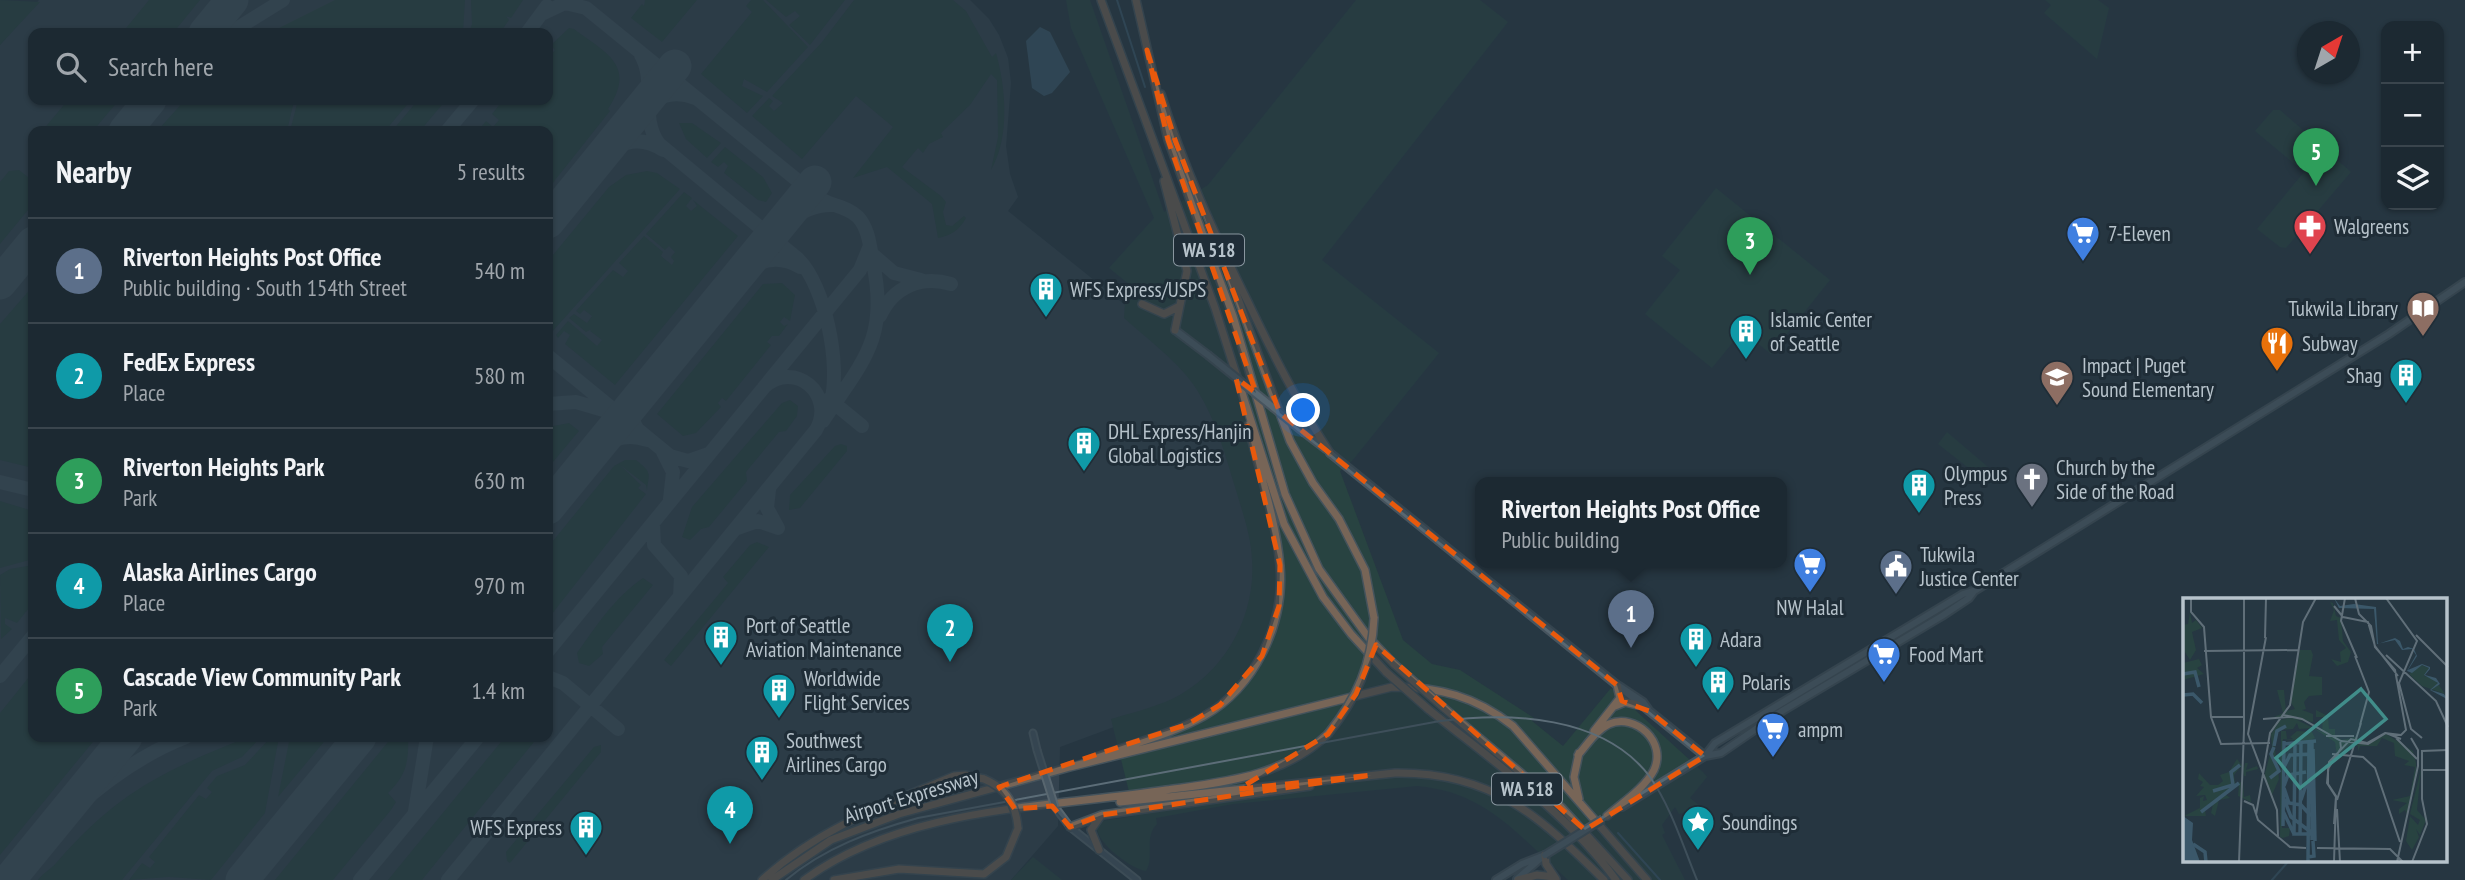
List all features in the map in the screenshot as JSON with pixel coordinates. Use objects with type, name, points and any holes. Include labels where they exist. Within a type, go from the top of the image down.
[{"type":"highway","name":"WA 518","points":[[1101,0],[1197,256],[1284,524],[1305,568],[1350,634],[1386,672],[1541,800],[1579,837],[1616,880]]},
{"type":"highway","name":"WA 518","points":[[1136,0],[1168,140],[1233,316],[1285,494],[1298,528],[1342,604],[1394,664],[1561,807],[1598,844],[1628,880]]},
{"type":"highway","points":[[1096,801],[1263,772],[1300,755],[1328,734],[1346,711],[1363,679],[1373,640],[1374,618],[1366,570],[1339,519],[1308,475],[1290,441],[1213,231],[1175,140],[1147,50]]},
{"type":"highway","points":[[1150,133],[1185,253],[1186,288],[1175,330]]},
{"type":"highway","points":[[1213,231],[1296,399],[1330,453]]},
{"type":"highway","points":[[1142,304],[1164,313],[1179,307]]},
{"type":"highway","points":[[1070,767],[1206,715],[1250,675],[1273,631],[1279,606],[1280,565],[1233,367]]},
{"type":"highway","points":[[1583,806],[1574,777],[1578,755],[1614,706],[1620,694],[1617,685]]},
{"type":"highway","points":[[1070,767],[1374,689],[1412,687],[1450,692],[1495,712],[1513,726],[1647,880]]},
{"type":"highway","points":[[1614,706],[1625,702],[1637,705]]},
{"type":"highway","points":[[1578,755],[1601,729],[1617,722],[1642,727],[1654,742],[1657,760],[1651,775],[1607,816]]},
{"type":"highway","name":"Airport Expressway","points":[[772,880],[831,840],[869,824],[1070,767]]},
{"type":"highway","points":[[1096,801],[1114,802],[1372,775],[1429,774],[1493,789],[1549,826],[1604,880]]},
{"type":"highway","points":[[762,880],[800,848],[854,817],[954,776],[965,775],[995,783],[1010,798],[1015,809],[1018,828],[1006,857],[984,874],[960,875],[899,869],[834,880]]},
{"type":"highway","points":[[1069,827],[1102,816],[1345,782],[1372,775]]},
{"type":"highway","name":"Airport Expressway","points":[[804,880],[870,843],[912,830],[1002,812],[1096,801]]},
{"type":"highway","points":[[1099,850],[1091,830],[1102,816]]},
{"type":"highway","points":[[1545,855],[1555,879]]},
{"type":"highway","points":[[1517,880],[1537,875],[1555,879]]},
{"type":"main road","points":[[1517,880],[1545,855],[1705,756],[1721,753],[1839,673],[1933,622],[1969,598],[1976,590],[2389,334],[2465,282]]},
{"type":"main road","points":[[1175,330],[1617,685],[1643,702],[1649,711]]},
{"type":"main road","points":[[1617,685],[1637,705],[1649,711],[1705,756]]},
{"type":"main road","points":[[1033,733],[1050,797],[1058,814],[1069,827],[1137,880]]},
{"type":"main road","points":[[1496,880],[1522,864],[1545,855]]},
{"type":"highlighted area","points":[[1147,50],[1175,140],[1280,413],[1617,685],[1622,701],[1649,711],[1705,756],[1585,830],[1376,645],[1356,694],[1328,734],[1239,789],[1372,775],[1102,815],[1070,827],[1052,806],[1015,809],[999,787],[1188,724],[1220,705],[1262,656],[1279,606],[1280,565],[1236,378],[1256,393],[1168,140]]},
{"type":"shaded area","points":[[39,0],[970,0],[989,19],[1008,58],[1011,83],[1006,146],[1010,174],[1018,197],[1008,211],[1130,309],[1216,407],[1261,560],[1254,613],[1233,659],[1189,699],[1060,747],[1058,826],[1011,880],[0,880],[0,45]]},
{"type":"shaded area","points":[[1040,27],[1050,32],[1070,72],[1052,93],[1044,96],[1032,88],[1026,41]]},
{"type":"green space","points":[[0,0],[40,2],[0,45]]},
{"type":"green space","points":[[149,0],[200,0],[177,28],[126,28]]},
{"type":"green space","points":[[335,0],[465,0],[463,28],[279,28]]},
{"type":"green space","points":[[471,0],[523,0],[511,18],[506,16],[509,20],[503,28],[471,28]]},
{"type":"green space","points":[[645,0],[697,0],[662,42],[631,18],[642,4],[644,6]]},
{"type":"green space","points":[[751,0],[763,0],[808,47],[767,92],[744,79],[742,86],[763,96],[747,113],[701,74],[752,12],[746,6]]},
{"type":"green space","points":[[766,0],[845,0],[810,45],[789,25],[800,16],[795,11],[786,17]]},
{"type":"green space","points":[[854,0],[953,0],[966,11],[992,57],[996,53],[1004,97],[1004,128],[991,170],[998,137],[997,80],[991,74],[970,105],[941,133],[943,137],[929,144],[923,153],[918,148],[902,167],[946,202],[943,212],[946,225],[952,226],[964,216],[966,218],[958,229],[947,236],[938,238],[932,204],[887,167],[853,178],[893,127],[856,96],[802,159],[752,116],[769,98],[773,101],[769,106],[774,111],[783,103],[772,96],[822,42]]},
{"type":"green space","points":[[1066,0],[1090,0],[1164,212],[1208,185],[1356,0],[1480,0],[1508,22],[1322,260],[1439,353],[1352,461],[1340,471],[1403,640],[1432,664],[1460,670],[1534,718],[1532,721],[1563,746],[1611,688],[1703,772],[1707,777],[1690,798],[1705,810],[1700,815],[1693,810],[1679,814],[1675,807],[1662,825],[1665,833],[1662,835],[1685,880],[1568,880],[1517,833],[1483,807],[1442,790],[1417,786],[1233,804],[1156,818],[1146,871],[1124,860],[1102,840],[1097,827],[1101,821],[1135,816],[1111,719],[1172,699],[1207,675],[1233,642],[1242,622],[1252,581],[1252,560],[1243,514],[1223,447],[1207,409],[1193,384],[1177,366],[1124,318],[1125,302],[1135,289],[1109,268],[1154,218],[1071,28]]},
{"type":"green space","points":[[2045,0],[2098,0],[2109,8],[2097,59],[2044,13],[2051,5]]},
{"type":"green space","points":[[569,28],[574,29],[597,45],[614,62],[619,81],[608,109],[610,111],[553,183],[553,126],[494,126],[499,120],[492,114],[499,105],[553,105],[553,43]]},
{"type":"green space","points":[[64,105],[115,105],[97,126],[46,126]]},
{"type":"green space","points":[[180,105],[293,105],[288,126],[162,126]]},
{"type":"green space","points":[[297,105],[407,105],[389,126],[291,126]]},
{"type":"green space","points":[[414,105],[442,105],[424,126],[396,126]]},
{"type":"green space","points":[[2273,110],[2280,110],[2351,172],[2286,248],[2280,247],[2257,229],[2304,172],[2255,131]]},
{"type":"green space","points":[[679,123],[692,123],[721,143],[707,158],[686,139]]},
{"type":"green space","points":[[725,147],[763,177],[772,193],[766,202],[758,200],[724,173],[728,166],[724,162],[718,167],[711,162]]},
{"type":"green space","points":[[19,170],[28,177],[28,210],[0,244],[0,182],[9,171]]},
{"type":"green space","points":[[647,171],[657,173],[680,189],[553,331],[553,255],[609,187],[626,175]]},
{"type":"green space","points":[[1716,188],[1830,280],[1771,354],[1742,331],[1712,368],[1645,314],[1680,270],[1662,256]]},
{"type":"green space","points":[[684,192],[692,198],[686,206],[691,211],[697,206],[693,200],[738,236],[615,385],[565,344],[570,335],[564,331],[558,338],[556,335],[568,321],[597,346],[602,340],[590,331],[592,329],[586,332],[569,318],[574,314],[587,323],[592,316],[584,310],[580,314],[576,311],[613,270],[623,277],[628,271],[619,263],[644,236],[663,252],[661,256],[672,265],[674,261],[671,257],[675,252],[669,246],[665,250],[646,234]]},
{"type":"green space","points":[[782,283],[795,295],[790,321],[784,317],[780,322],[784,326],[788,324],[779,336],[772,336],[767,342],[771,345],[726,401],[722,398],[718,403],[721,407],[696,433],[683,436],[657,414],[763,284]]},
{"type":"green space","points":[[28,292],[28,467],[0,460],[0,324]]},
{"type":"green space","points":[[790,400],[798,406],[797,416],[786,431],[779,432],[746,472],[747,481],[709,527],[701,529],[690,540],[682,537],[692,507],[782,403]]},
{"type":"green space","points":[[569,423],[579,431],[553,462],[553,426]]},
{"type":"green space","points":[[1947,432],[1988,467],[1980,477],[1938,444]]},
{"type":"green space","points":[[835,446],[847,446],[847,451],[800,508],[789,510],[790,495]]},
{"type":"green space","points":[[625,460],[636,460],[648,471],[647,491],[646,485],[619,464],[641,485],[638,488],[646,494],[553,613],[553,541],[614,466]]},
{"type":"green space","points":[[0,501],[28,509],[28,560],[0,568]]},
{"type":"green space","points":[[757,542],[769,547],[671,666],[664,660],[728,583],[723,577],[750,545]]},
{"type":"green space","points":[[28,566],[28,609],[17,623],[5,618],[5,624],[12,629],[1,639],[0,575],[10,569]]},
{"type":"green space","points":[[643,578],[653,585],[602,647],[603,654],[589,666],[579,663],[577,653],[599,622],[623,594]]},
{"type":"green space","points":[[28,678],[28,742],[93,742],[0,855],[0,713]]},
{"type":"green space","points":[[236,742],[256,742],[242,757],[212,771],[122,880],[38,880],[79,838],[122,801],[166,773]]},
{"type":"green space","points":[[266,742],[278,742],[265,813],[211,880],[169,877],[129,880],[142,863],[150,868],[155,862],[149,857],[199,795],[206,799],[212,792],[207,788],[217,776],[245,765]]},
{"type":"green space","points":[[289,742],[324,742],[278,797]]},
{"type":"green space","points":[[388,742],[408,742],[403,774],[388,793],[396,802],[333,880],[275,880]]},
{"type":"green space","points":[[501,742],[534,742],[422,880],[388,880]]},
{"type":"green space","points":[[601,745],[601,752],[510,863],[507,861],[506,852],[594,747]]},
{"type":"green space","points":[[1033,857],[1062,880],[1011,880]]},
{"type":"waterway","points":[[1117,0],[1145,87]]},
{"type":"waterway","points":[[1618,833],[1660,880]]},
{"type":"waterway","points":[[2272,880],[2287,863]]},
{"type":"taxiway","points":[[238,28],[283,0]]},
{"type":"taxiway","points":[[544,13],[565,3],[586,8],[819,198],[849,211],[862,222],[868,238],[877,289],[875,330],[861,364],[823,421]]},
{"type":"taxiway","points":[[531,28],[547,6]]},
{"type":"taxiway","points":[[641,55],[648,77],[650,123],[659,144],[798,259],[808,271],[823,306],[832,347],[834,386],[831,401]]},
{"type":"taxiway","points":[[612,143],[647,105],[657,99],[681,94],[695,98]]},
{"type":"taxiway","points":[[451,126],[469,105]]},
{"type":"taxiway","points":[[574,190],[602,158],[624,144],[636,141],[649,143],[663,150]]},
{"type":"taxiway","points":[[749,265],[774,235],[794,217],[818,207],[831,205]]},
{"type":"taxiway","points":[[553,645],[860,270],[869,248]]},
{"type":"taxiway","points":[[872,254],[894,273],[921,280]]},
{"type":"taxiway","points":[[0,283],[28,259]]},
{"type":"taxiway","points":[[711,309],[739,278],[760,263],[786,261],[800,267]]},
{"type":"taxiway","points":[[880,316],[892,298],[909,286],[929,281],[951,284]]},
{"type":"taxiway","points":[[553,360],[670,456],[688,461],[708,454]]},
{"type":"taxiway","points":[[638,430],[633,413],[635,404],[665,365]]},
{"type":"taxiway","points":[[448,880],[816,430],[821,417],[821,405],[817,394],[809,385],[788,377],[776,379],[764,387]]},
{"type":"taxiway","points":[[829,399],[862,426]]},
{"type":"taxiway","points":[[553,404],[576,402],[610,412]]},
{"type":"taxiway","points":[[565,487],[590,457],[610,442],[633,437],[647,440]]},
{"type":"taxiway","points":[[663,452],[673,472],[670,499]]},
{"type":"taxiway","points":[[0,482],[28,489]]},
{"type":"taxiway","points":[[738,528],[758,521],[778,528],[767,508],[769,490]]},
{"type":"taxiway","points":[[653,523],[654,545],[681,576],[680,596]]},
{"type":"taxiway","points":[[0,676],[28,642]]},
{"type":"taxiway","points":[[553,679],[563,683],[618,729]]},
{"type":"taxiway","points":[[46,835],[112,779],[175,742]]},
{"type":"taxiway","points":[[415,811],[426,742]]},
{"type":"taxiway","points":[[360,880],[474,742]]},
{"type":"taxiway","points":[[248,880],[286,827]]},
{"type":"runway","points":[[209,28],[232,0]]},
{"type":"runway","points":[[553,216],[675,66]]},
{"type":"runway","points":[[129,126],[146,105]]},
{"type":"runway","points":[[553,502],[815,182]]},
{"type":"runway","points":[[0,283],[28,249]]},
{"type":"runway","points":[[9,880],[122,742]]},
{"type":"runway","points":[[242,880],[356,742]]},
{"type":"tram line","points":[[786,880],[816,859],[849,842],[918,818],[1440,721],[1495,717],[1554,722],[1582,730],[1631,756],[1650,777],[1664,801],[1697,880]]},
{"type":"place","name":"Cascade View Community Park","points":[[2316,186]]},
{"type":"place","name":"Walgreens","points":[[2310,256]]},
{"type":"place","name":"7-Eleven","points":[[2083,263]]},
{"type":"place","name":"Riverton Heights Park","points":[[1750,275]]},
{"type":"place","name":"WFS Express/USPS","points":[[1046,319]]},
{"type":"place","name":"Tukwila Library","points":[[2423,338]]},
{"type":"place","name":"Islamic Center of Seattle","points":[[1746,361]]},
{"type":"place","name":"Subway","points":[[2277,373]]},
{"type":"place","name":"Shag","points":[[2406,405]]},
{"type":"place","name":"Impact | Puget Sound Elementary","points":[[2057,407]]},
{"type":"place","name":"DHL Express/Hanjin Global Logistics","points":[[1084,473]]},
{"type":"place","name":"Church by the Side of the Road","points":[[2032,509]]},
{"type":"place","name":"Olympus Press","points":[[1919,515]]},
{"type":"place","name":"NW Halal","points":[[1810,594]]},
{"type":"place","name":"Tukwila Justice Center","points":[[1896,596]]},
{"type":"place","name":"Riverton Heights Post Office","points":[[1631,648]]},
{"type":"place","name":"FedEx Express","points":[[950,662]]},
{"type":"place","name":"Port of Seattle Aviation Maintenance","points":[[721,667]]},
{"type":"place","name":"Adara","points":[[1696,669]]},
{"type":"place","name":"Food Mart","points":[[1884,684]]},
{"type":"place","name":"Polaris","points":[[1718,712]]},
{"type":"place","name":"Worldwide Flight Services","points":[[779,720]]},
{"type":"place","name":"ampm","points":[[1773,759]]},
{"type":"place","name":"Southwest Airlines Cargo","points":[[762,782]]},
{"type":"place","name":"Alaska Airlines Cargo","points":[[730,844]]},
{"type":"place","name":"Soundings","points":[[1698,852]]},
{"type":"place","name":"WFS Express","points":[[586,857]]}]
